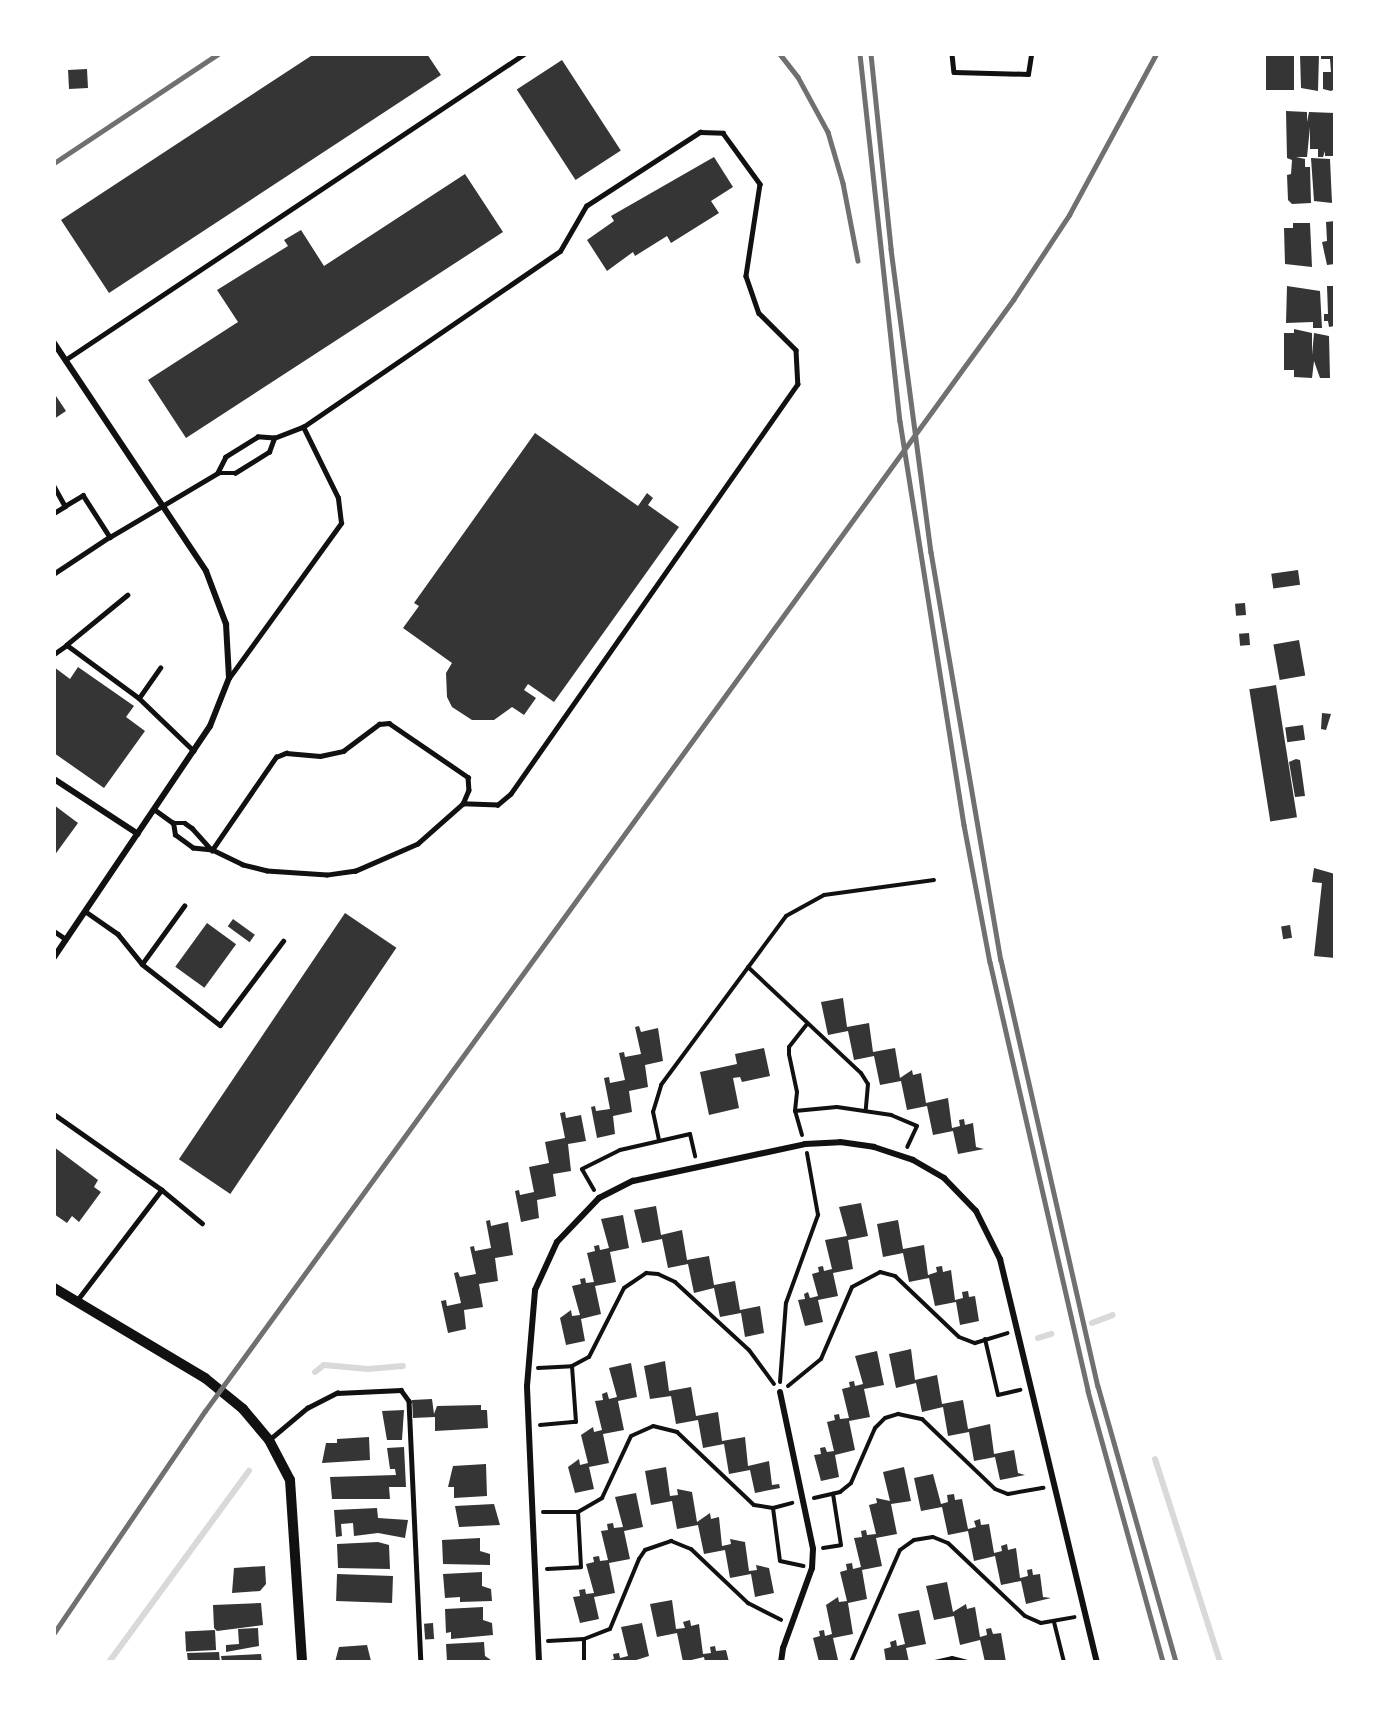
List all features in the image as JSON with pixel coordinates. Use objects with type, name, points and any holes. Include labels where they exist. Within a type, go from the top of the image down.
[{"type":"street","points":[[54,343],[206,571],[226,624],[229,678],[210,726],[54,957]]},
{"type":"street","points":[[54,778],[138,834]]},
{"type":"street","points":[[539,1662],[527,1386],[531,1368],[536,1290],[557,1242],[598,1198],[633,1181],[697,1165],[806,1144],[840,1142],[902,1155],[944,1178],[976,1211],[1000,1259],[1097,1662]]},
{"type":"street","points":[[54,1288],[205,1378],[243,1409],[269,1440],[290,1480],[302,1662]]},
{"type":"street","points":[[780,1392],[813,1549],[812,1568],[790,1624],[781,1662]]},
{"type":"lane","points":[[65,360],[524,54]]},
{"type":"lane","points":[[952,54],[954,72],[1028,74],[1032,54]]},
{"type":"lane","points":[[218,473],[226,457],[258,437],[274,438],[303,427],[561,251],[586,207],[700,132],[723,133],[759,184],[746,276],[759,313],[796,350],[798,384],[511,794],[498,805],[462,804]]},
{"type":"lane","points":[[229,678],[341,523],[338,498],[303,427]]},
{"type":"lane","points":[[54,574],[161,504],[218,473],[235,473],[269,452],[274,438]]},
{"type":"lane","points":[[54,486],[65,506]]},
{"type":"lane","points":[[54,513],[84,495],[110,537]]},
{"type":"lane","points":[[54,654],[128,595]]},
{"type":"lane","points":[[67,645],[139,698],[194,751]]},
{"type":"lane","points":[[139,698],[160,668]]},
{"type":"lane","points":[[173,823],[175,836],[193,848],[212,850],[243,865],[267,871],[318,875],[356,871],[418,844],[462,804],[469,790],[468,777],[389,723],[378,724],[343,751],[276,757],[212,850]]},
{"type":"lane","points":[[154,809],[173,823],[192,828],[212,850]]},
{"type":"lane","points":[[142,964],[184,906]]},
{"type":"lane","points":[[85,911],[118,934],[142,964],[220,1025],[283,941]]},
{"type":"lane","points":[[54,931],[66,939]]},
{"type":"lane","points":[[54,1114],[162,1190],[202,1223]]},
{"type":"lane","points":[[77,1301],[162,1190]]},
{"type":"lane","points":[[269,1440],[307,1408],[337,1393],[401,1390],[410,1401],[421,1662]]},
{"type":"path","points":[[659,1140],[653,1112],[661,1085],[786,916],[824,895],[934,880]]},
{"type":"path","points":[[747,967],[861,1073],[868,1084],[866,1109]]},
{"type":"path","points":[[780,1392],[786,1303],[818,1215],[806,1144],[795,1111],[797,1092],[789,1047],[807,1024]]},
{"type":"path","points":[[795,1111],[866,1109],[917,1126],[902,1155]]},
{"type":"path","points":[[598,1198],[582,1169],[620,1150],[690,1134],[697,1165]]},
{"type":"path","points":[[780,1392],[821,1359],[852,1287],[880,1272],[895,1276],[959,1337],[975,1343],[1018,1330]]},
{"type":"path","points":[[531,1368],[572,1366],[595,1351],[624,1288],[646,1273],[658,1274],[675,1282],[749,1350],[780,1392]]},
{"type":"path","points":[[985,1340],[998,1395],[1032,1387]]},
{"type":"path","points":[[529,1425],[576,1422],[572,1366]]},
{"type":"path","points":[[813,1549],[842,1545],[833,1494]]},
{"type":"path","points":[[773,1508],[780,1561],[812,1568]]},
{"type":"path","points":[[536,1570],[580,1567],[578,1512]]},
{"type":"path","points":[[851,1662],[900,1550],[914,1540],[933,1537],[948,1543],[1025,1616],[1041,1623],[1054,1622],[1086,1613]]},
{"type":"path","points":[[538,1642],[584,1639],[609,1629],[645,1550],[670,1541],[691,1549],[748,1603],[790,1624]]},
{"type":"path","points":[[1054,1622],[1064,1662]]},
{"type":"path","points":[[584,1639],[584,1662]]},
{"type":"path","points":[[935,1662],[952,1658],[968,1662]]},
{"type":"building","points":[[314,54],[427,54],[441,75],[109,293],[61,220]]},
{"type":"building","points":[[1266,54],[1294,54],[1294,90],[1266,90]]},
{"type":"building","points":[[1300,54],[1319,54],[1318,91],[1301,88]]},
{"type":"building","points":[[1321,54],[1335,54],[1335,89],[1331,91],[1323,89],[1323,72],[1331,72],[1330,59],[1321,59]]},
{"type":"building","points":[[562,60],[621,151],[576,180],[517,89]]},
{"type":"building","points":[[87,69],[88,88],[69,89],[68,70]]},
{"type":"building","points":[[1286,111],[1307,112],[1307,122],[1309,112],[1335,113],[1335,156],[1325,156],[1325,151],[1323,157],[1318,157],[1318,149],[1310,149],[1310,127],[1307,157],[1296,157],[1305,159],[1305,167],[1310,167],[1311,203],[1292,204],[1288,200],[1287,175],[1291,174],[1292,160],[1287,158]]},
{"type":"building","points":[[714,157],[733,187],[711,201],[719,213],[671,243],[667,236],[635,256],[633,252],[607,271],[587,240],[614,221],[611,216]]},
{"type":"building","points":[[1311,158],[1330,159],[1332,203],[1314,201]]},
{"type":"building","points":[[465,174],[503,232],[186,438],[148,380],[238,322],[217,290],[288,246],[284,240],[301,230],[324,266]]},
{"type":"building","points":[[1335,221],[1335,264],[1327,265],[1322,242],[1327,241],[1326,222]]},
{"type":"building","points":[[1293,223],[1310,223],[1312,267],[1285,264],[1284,228],[1293,228]]},
{"type":"building","points":[[1287,286],[1320,291],[1322,328],[1313,328],[1313,322],[1286,323]]},
{"type":"building","points":[[1327,286],[1335,286],[1335,326],[1329,327],[1328,321],[1324,321],[1324,314],[1328,314]]},
{"type":"building","points":[[1294,329],[1312,333],[1312,355],[1314,333],[1329,336],[1330,378],[1320,378],[1314,361],[1312,378],[1294,377],[1294,370],[1284,370],[1284,333],[1294,333]]},
{"type":"building","points":[[54,393],[66,411],[54,419]]},
{"type":"building","points":[[535,433],[638,506],[647,493],[653,498],[648,505],[679,527],[554,702],[528,684],[524,690],[536,698],[524,715],[512,707],[494,720],[472,720],[452,707],[447,697],[446,673],[452,663],[403,628],[419,606],[414,603]]},
{"type":"building","points":[[1298,570],[1300,585],[1273,589],[1271,574]]},
{"type":"building","points":[[1245,603],[1246,615],[1236,616],[1235,604]]},
{"type":"building","points":[[1249,633],[1250,645],[1240,646],[1239,634]]},
{"type":"building","points":[[1299,640],[1305,675],[1280,680],[1273,645]]},
{"type":"building","points":[[54,667],[70,679],[78,667],[134,706],[126,717],[145,731],[104,788],[54,753]]},
{"type":"building","points":[[1276,685],[1297,817],[1270,822],[1249,689]]},
{"type":"building","points":[[1322,713],[1331,714],[1326,730],[1321,729]]},
{"type":"building","points":[[1303,725],[1305,740],[1287,742],[1285,728]]},
{"type":"building","points":[[1300,760],[1305,796],[1295,797],[1289,762]]},
{"type":"building","points":[[54,805],[78,823],[54,856]]},
{"type":"building","points":[[1314,868],[1335,874],[1335,958],[1314,956],[1322,883],[1312,882]]},
{"type":"building","points":[[345,913],[396,948],[230,1194],[179,1159]]},
{"type":"building","points":[[233,919],[255,935],[250,942],[228,926]]},
{"type":"building","points":[[207,923],[236,944],[204,988],[175,967]]},
{"type":"building","points":[[1290,925],[1292,938],[1283,939],[1281,926]]},
{"type":"building","points":[[843,998],[847,1027],[869,1023],[873,1052],[895,1048],[900,1078],[912,1070],[913,1075],[921,1073],[926,1103],[948,1098],[952,1128],[960,1126],[959,1120],[964,1119],[965,1125],[973,1123],[976,1147],[984,1149],[958,1154],[953,1131],[933,1135],[927,1106],[907,1110],[901,1081],[880,1085],[874,1056],[854,1060],[848,1031],[828,1035],[821,1002]]},
{"type":"building","points":[[639,1026],[641,1032],[658,1028],[663,1061],[645,1065],[648,1087],[629,1091],[632,1112],[613,1116],[615,1134],[597,1138],[591,1107],[595,1106],[596,1111],[610,1109],[604,1078],[609,1077],[610,1083],[625,1080],[619,1053],[624,1052],[625,1057],[641,1054],[635,1027]]},
{"type":"building","points":[[764,1048],[770,1076],[742,1082],[740,1077],[733,1078],[739,1108],[709,1115],[700,1072],[737,1064],[735,1054]]},
{"type":"building","points":[[565,1112],[566,1118],[581,1115],[586,1141],[568,1144],[571,1171],[553,1174],[556,1196],[537,1200],[539,1218],[521,1222],[515,1191],[519,1190],[520,1195],[534,1192],[529,1167],[549,1163],[545,1142],[565,1138],[560,1113]]},
{"type":"building","points":[[54,1147],[98,1180],[94,1187],[101,1192],[79,1222],[72,1216],[67,1223],[54,1214]]},
{"type":"building","points":[[861,1203],[868,1236],[848,1240],[853,1269],[833,1273],[838,1296],[818,1300],[823,1322],[805,1326],[798,1300],[805,1299],[804,1294],[808,1292],[810,1298],[818,1296],[812,1274],[819,1272],[818,1267],[823,1266],[824,1271],[832,1269],[825,1240],[847,1236],[839,1207]]},
{"type":"building","points":[[656,1206],[661,1235],[682,1230],[687,1260],[709,1256],[714,1285],[735,1281],[740,1310],[760,1306],[764,1333],[745,1337],[741,1313],[720,1317],[714,1288],[694,1293],[688,1264],[668,1268],[662,1239],[642,1243],[634,1210]]},
{"type":"building","points":[[623,1215],[629,1248],[610,1252],[616,1282],[595,1286],[601,1314],[581,1319],[585,1341],[566,1345],[560,1318],[571,1310],[572,1316],[580,1315],[572,1286],[581,1284],[580,1279],[585,1278],[586,1283],[594,1282],[587,1253],[595,1251],[594,1246],[599,1245],[600,1250],[609,1248],[601,1219]]},
{"type":"building","points":[[490,1220],[491,1226],[508,1222],[513,1255],[495,1258],[498,1281],[479,1284],[483,1307],[464,1310],[466,1329],[448,1333],[441,1301],[446,1300],[447,1306],[461,1303],[454,1273],[458,1272],[460,1277],[476,1274],[470,1247],[474,1246],[475,1251],[491,1248],[486,1221]]},
{"type":"building","points":[[898,1220],[903,1249],[924,1245],[928,1275],[937,1272],[936,1267],[942,1266],[943,1272],[951,1270],[955,1300],[963,1298],[962,1292],[968,1291],[969,1297],[975,1296],[979,1321],[960,1325],[956,1302],[935,1306],[929,1278],[909,1282],[903,1253],[883,1257],[877,1224]]},
{"type":"building","points":[[911,1349],[915,1380],[937,1375],[942,1404],[963,1400],[968,1429],[990,1424],[994,1454],[1014,1450],[1018,1473],[1025,1475],[1000,1480],[995,1457],[974,1461],[969,1432],[948,1436],[943,1407],[922,1412],[916,1383],[896,1388],[889,1354]]},
{"type":"building","points":[[877,1351],[884,1385],[864,1389],[870,1417],[849,1421],[855,1450],[835,1455],[839,1477],[821,1481],[814,1455],[821,1454],[820,1448],[825,1447],[827,1452],[834,1451],[827,1422],[835,1420],[834,1415],[839,1414],[840,1419],[849,1418],[842,1389],[850,1387],[849,1382],[854,1381],[855,1386],[863,1384],[855,1356]]},
{"type":"building","points":[[665,1361],[669,1391],[691,1387],[696,1416],[718,1412],[722,1441],[745,1437],[748,1466],[769,1461],[772,1485],[779,1484],[780,1488],[755,1493],[750,1470],[729,1474],[724,1444],[703,1448],[698,1420],[676,1424],[671,1396],[650,1399],[644,1366]]},
{"type":"building","points":[[631,1363],[637,1397],[618,1401],[624,1430],[603,1434],[609,1463],[589,1467],[594,1489],[575,1493],[568,1467],[579,1459],[580,1465],[588,1463],[581,1435],[593,1427],[594,1432],[602,1430],[595,1401],[603,1400],[602,1394],[607,1392],[609,1399],[617,1397],[609,1368]]},
{"type":"building","points":[[432,1399],[434,1414],[437,1406],[481,1405],[481,1410],[487,1410],[488,1428],[435,1431],[435,1417],[413,1418],[412,1400]]},
{"type":"building","points":[[404,1410],[402,1440],[387,1440],[382,1411]]},
{"type":"building","points":[[369,1437],[370,1460],[322,1463],[326,1443],[337,1443],[337,1439]]},
{"type":"building","points":[[404,1447],[406,1487],[389,1487],[390,1499],[332,1499],[330,1477],[396,1475],[395,1469],[390,1469],[387,1448]]},
{"type":"building","points":[[486,1464],[487,1496],[454,1498],[454,1487],[448,1487],[453,1466]]},
{"type":"building","points":[[666,1467],[670,1496],[678,1495],[677,1489],[692,1492],[697,1522],[710,1513],[711,1519],[719,1517],[722,1546],[731,1544],[730,1539],[745,1542],[749,1571],[757,1570],[756,1565],[769,1568],[774,1593],[755,1597],[751,1574],[730,1578],[725,1550],[704,1554],[698,1525],[677,1529],[672,1501],[651,1505],[645,1471]]},
{"type":"building","points":[[904,1467],[911,1501],[891,1504],[897,1534],[876,1538],[882,1566],[862,1570],[867,1599],[848,1603],[853,1634],[833,1638],[838,1660],[819,1662],[813,1638],[820,1636],[819,1631],[824,1630],[825,1636],[832,1634],[826,1605],[838,1597],[839,1602],[847,1601],[840,1572],[847,1570],[846,1564],[852,1563],[853,1569],[861,1567],[854,1538],[862,1537],[861,1531],[866,1530],[867,1535],[876,1534],[869,1505],[877,1503],[876,1498],[890,1501],[883,1472]]},
{"type":"building","points":[[933,1474],[941,1504],[948,1502],[947,1495],[954,1494],[955,1500],[962,1499],[968,1529],[976,1527],[974,1521],[980,1519],[981,1525],[989,1524],[994,1553],[1002,1551],[1001,1546],[1007,1544],[1008,1550],[1016,1548],[1020,1578],[1028,1576],[1027,1570],[1032,1569],[1033,1575],[1040,1574],[1043,1597],[1051,1598],[1026,1604],[1021,1581],[1001,1585],[995,1556],[974,1561],[968,1531],[948,1535],[942,1507],[921,1511],[914,1478]]},
{"type":"building","points":[[636,1493],[643,1527],[624,1531],[630,1559],[609,1563],[615,1593],[594,1597],[599,1619],[580,1623],[573,1597],[580,1596],[579,1590],[585,1589],[586,1594],[594,1593],[586,1564],[594,1562],[593,1557],[599,1556],[600,1561],[608,1560],[601,1531],[608,1530],[607,1524],[613,1523],[614,1528],[623,1527],[615,1497]]},
{"type":"building","points":[[494,1504],[500,1525],[459,1527],[455,1506]]},
{"type":"building","points":[[377,1508],[378,1518],[408,1520],[405,1538],[378,1533],[354,1536],[353,1523],[341,1524],[342,1536],[336,1537],[334,1510]]},
{"type":"building","points":[[480,1538],[480,1551],[490,1554],[490,1565],[443,1564],[442,1540]]},
{"type":"building","points":[[378,1542],[389,1545],[390,1569],[338,1568],[337,1544]]},
{"type":"building","points":[[265,1566],[266,1584],[260,1591],[232,1593],[234,1568]]},
{"type":"building","points":[[482,1572],[482,1586],[491,1589],[492,1601],[460,1602],[460,1597],[445,1598],[443,1574]]},
{"type":"building","points":[[337,1574],[393,1576],[392,1603],[336,1601]]},
{"type":"building","points":[[947,1582],[953,1612],[966,1604],[967,1609],[975,1607],[980,1637],[987,1635],[986,1629],[991,1628],[993,1634],[1001,1633],[1006,1662],[985,1662],[980,1640],[960,1645],[954,1616],[934,1620],[926,1586]]},
{"type":"building","points":[[672,1600],[676,1629],[685,1628],[683,1622],[690,1620],[691,1626],[699,1624],[703,1654],[711,1653],[710,1647],[715,1646],[716,1651],[726,1650],[729,1662],[705,1662],[704,1657],[683,1662],[677,1633],[657,1637],[650,1604]]},
{"type":"building","points":[[261,1603],[263,1625],[217,1631],[214,1628],[213,1605]]},
{"type":"building","points":[[483,1607],[483,1620],[492,1623],[493,1635],[451,1639],[451,1632],[446,1633],[445,1609]]},
{"type":"building","points":[[919,1610],[926,1644],[906,1648],[909,1662],[886,1662],[884,1649],[891,1647],[890,1642],[896,1640],[897,1646],[905,1644],[898,1614]]},
{"type":"building","points":[[433,1623],[434,1639],[425,1640],[424,1624]]},
{"type":"building","points":[[642,1623],[649,1656],[630,1662],[603,1662],[614,1659],[613,1654],[619,1653],[620,1658],[628,1656],[621,1627]]},
{"type":"building","points":[[258,1628],[259,1646],[226,1652],[226,1645],[239,1644],[238,1629]]},
{"type":"building","points":[[215,1630],[216,1650],[186,1652],[185,1632]]},
{"type":"building","points":[[484,1642],[485,1656],[494,1662],[447,1662],[446,1644]]},
{"type":"building","points":[[367,1645],[371,1661],[335,1662],[339,1647]]},
{"type":"building","points":[[219,1652],[220,1662],[188,1662],[187,1653]]},
{"type":"building","points":[[261,1654],[262,1662],[222,1662],[221,1656]]},
{"type":"waterway","points":[[1092,1323],[1113,1315]]},
{"type":"waterway","points":[[1038,1338],[1051,1334]]},
{"type":"waterway","points":[[315,1372],[324,1365],[368,1369],[403,1366]]},
{"type":"waterway","points":[[1155,1459],[1220,1662]]},
{"type":"waterway","points":[[109,1662],[249,1471]]},
{"type":"railway","points":[[54,163],[218,54]]},
{"type":"railway","points":[[780,54],[798,77],[828,132],[843,183],[858,261]]},
{"type":"railway","points":[[860,54],[900,421],[964,825],[990,962],[1088,1391],[1163,1662]]},
{"type":"railway","points":[[871,54],[891,249],[931,552],[1001,960],[1098,1386],[1176,1662]]},
{"type":"railway","points":[[54,1633],[205,1411],[1013,300],[1069,215],[1156,54]]}]
